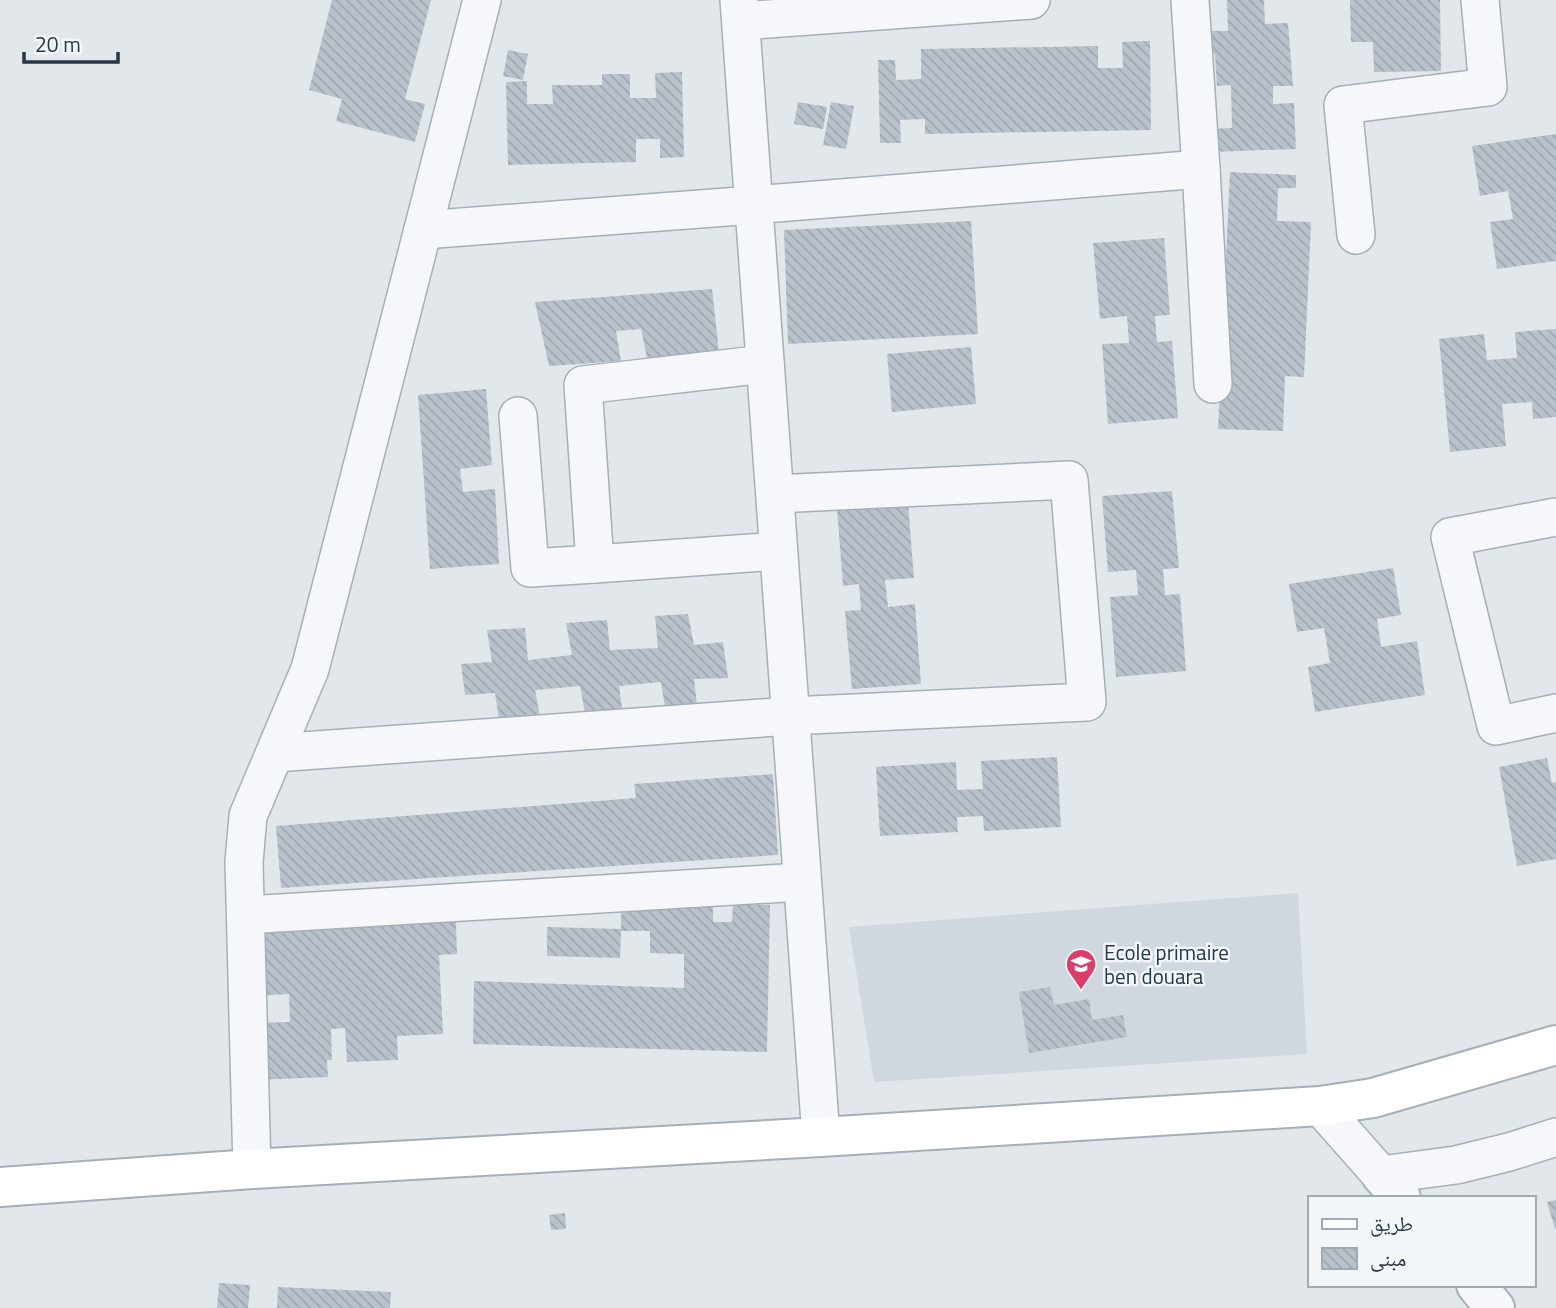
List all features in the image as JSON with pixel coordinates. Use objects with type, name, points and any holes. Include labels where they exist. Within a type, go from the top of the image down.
[{"type":"main road","points":[[0,1187],[252,1169],[1320,1106],[1373,1098],[1556,1045]]},
{"type":"street","points":[[252,1169],[244,862],[248,817],[310,669],[482,0]]},
{"type":"street","points":[[821,1137],[740,10],[1031,0]]},
{"type":"street","points":[[1190,0],[1213,384]]},
{"type":"street","points":[[1356,235],[1343,105],[1488,87],[1480,0]]},
{"type":"street","points":[[423,230],[1201,169]]},
{"type":"street","points":[[595,564],[583,384],[765,364]]},
{"type":"street","points":[[518,416],[530,568],[778,551]]},
{"type":"street","points":[[275,753],[790,716],[1087,702],[1069,480],[775,494]]},
{"type":"street","points":[[1556,517],[1450,537],[1496,726],[1556,713]]},
{"type":"street","points":[[246,915],[802,882]]},
{"type":"street","points":[[1320,1106],[1391,1186],[1556,1137]]},
{"type":"street","points":[[1478,1287],[1495,1308]]},
{"type":"shaded area","name":"Ecole primaire ben douara","points":[[1298,893],[1307,1054],[874,1082],[849,927]]},
{"type":"building","points":[[332,0],[431,0],[405,99],[425,104],[415,142],[336,121],[342,99],[309,90]]},
{"type":"building","points":[[1227,0],[1264,0],[1265,24],[1288,23],[1293,86],[1273,86],[1273,104],[1294,103],[1296,149],[1211,152],[1210,129],[1232,128],[1231,85],[1217,86],[1215,54],[1204,55],[1204,31],[1228,31]]},
{"type":"building","points":[[1350,0],[1440,0],[1441,71],[1374,72],[1373,42],[1351,42]]},
{"type":"building","points":[[1150,41],[1151,130],[925,134],[925,119],[900,120],[901,143],[880,143],[878,60],[895,60],[896,80],[921,79],[921,49],[1098,46],[1098,68],[1123,68],[1122,42]]},
{"type":"building","points":[[508,50],[528,54],[523,80],[503,76]]},
{"type":"building","points":[[682,72],[684,157],[660,158],[660,139],[636,139],[636,162],[508,165],[506,82],[527,81],[527,104],[553,104],[552,85],[602,85],[602,74],[630,74],[630,98],[656,98],[655,73]]},
{"type":"building","points":[[798,102],[827,107],[823,129],[794,124]]},
{"type":"building","points":[[831,102],[854,106],[846,149],[823,145]]},
{"type":"building","points":[[1556,134],[1556,261],[1497,269],[1490,222],[1513,219],[1508,191],[1480,196],[1472,146]]},
{"type":"building","points":[[1230,172],[1296,175],[1296,188],[1278,188],[1277,221],[1311,222],[1304,377],[1285,376],[1283,431],[1218,429]]},
{"type":"building","points":[[971,221],[978,334],[788,344],[784,230]]},
{"type":"building","points":[[1164,238],[1170,315],[1155,316],[1157,342],[1172,341],[1178,418],[1108,424],[1102,344],[1129,343],[1127,316],[1100,319],[1093,243]]},
{"type":"building","points":[[712,289],[719,352],[647,358],[641,329],[616,331],[621,361],[549,366],[535,302]]},
{"type":"building","points":[[1556,329],[1556,417],[1533,419],[1532,402],[1502,404],[1506,446],[1450,452],[1439,339],[1484,334],[1487,360],[1517,358],[1515,332]]},
{"type":"building","points":[[971,347],[976,404],[892,412],[887,354]]},
{"type":"building","points":[[486,389],[492,465],[460,469],[463,492],[495,489],[499,564],[430,569],[418,395]]},
{"type":"building","points":[[1172,491],[1179,568],[1163,569],[1165,595],[1180,594],[1186,671],[1116,677],[1110,597],[1138,595],[1136,570],[1108,572],[1102,496]]},
{"type":"building","points":[[908,503],[914,578],[885,580],[888,607],[915,604],[921,684],[852,689],[845,611],[861,610],[859,584],[843,586],[837,509]]},
{"type":"building","points":[[1393,568],[1401,615],[1377,619],[1381,647],[1417,641],[1425,695],[1315,712],[1308,667],[1330,663],[1324,628],[1297,632],[1289,584]]},
{"type":"building","points":[[688,614],[694,645],[723,642],[728,678],[694,679],[697,705],[665,707],[661,682],[619,686],[622,709],[585,713],[580,686],[535,690],[540,716],[499,719],[495,693],[465,695],[461,664],[492,662],[487,630],[525,628],[528,660],[572,655],[566,623],[607,620],[610,650],[658,648],[655,616]]},
{"type":"building","points":[[1057,757],[1061,827],[984,831],[983,816],[957,817],[958,832],[880,836],[876,767],[956,762],[957,790],[983,789],[981,761]]},
{"type":"building","points":[[1547,758],[1552,783],[1556,782],[1556,859],[1517,866],[1499,767]]},
{"type":"building","points":[[773,774],[778,855],[281,888],[276,826],[636,798],[634,784]]},
{"type":"building","points":[[713,886],[713,922],[732,922],[733,904],[770,905],[767,1052],[473,1044],[474,981],[684,988],[684,954],[650,953],[650,931],[621,931],[620,958],[547,956],[547,927],[621,929],[621,900]]},
{"type":"building","points":[[455,895],[457,954],[439,955],[443,1034],[397,1036],[398,1060],[347,1062],[345,1028],[331,1029],[332,1060],[327,1060],[328,1077],[255,1080],[252,1023],[290,1022],[289,994],[249,996],[246,913]]},
{"type":"building","points":[[1050,987],[1054,1005],[1089,999],[1092,1020],[1123,1015],[1127,1037],[1029,1053],[1019,992]]},
{"type":"building","points":[[1556,1200],[1556,1229],[1555,1229],[1547,1202]]},
{"type":"building","points":[[565,1213],[566,1229],[551,1230],[549,1215]]},
{"type":"building","points":[[219,1283],[250,1285],[248,1308],[217,1308]]},
{"type":"building","points":[[278,1287],[391,1292],[390,1308],[277,1308]]},
{"type":"place","name":"Ecole primaire ben douara","points":[[1081,991]]}]
